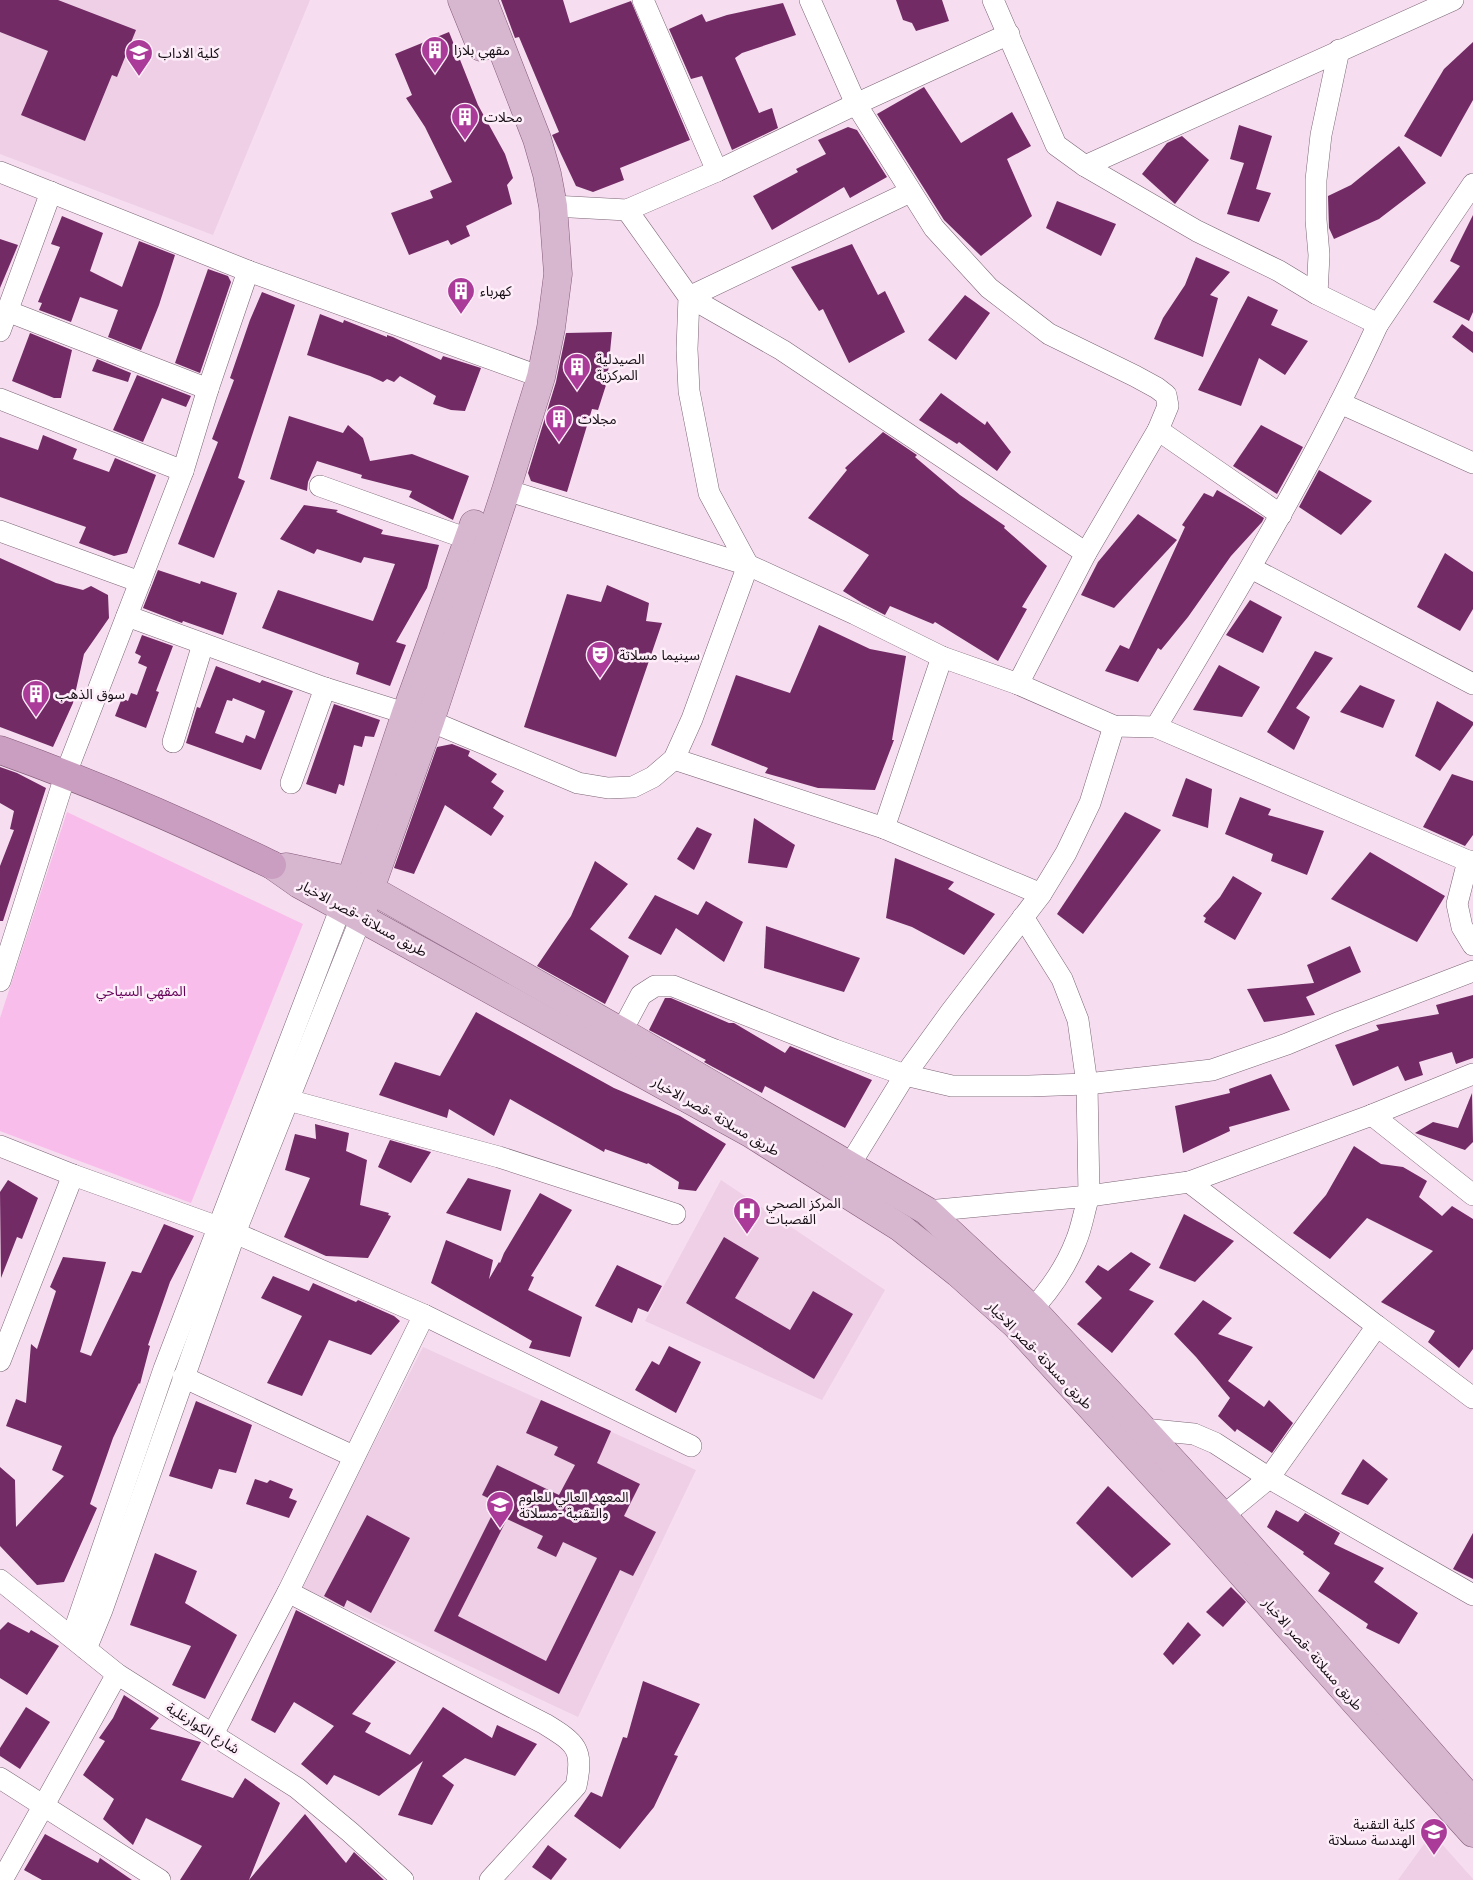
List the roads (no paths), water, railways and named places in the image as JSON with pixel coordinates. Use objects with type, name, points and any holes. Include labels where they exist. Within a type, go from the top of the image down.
[{"type":"highway","points":[[0,750],[66,773],[192,827],[272,865]]},
{"type":"main road","points":[[462,0],[519,145],[529,179],[535,208],[539,274],[533,325],[533,374],[506,490],[478,542]]},
{"type":"main road","points":[[351,913],[478,542],[533,374],[551,328],[558,274],[553,206],[547,174],[537,139],[483,0]]},
{"type":"main road","points":[[272,865],[360,885],[616,1044]]},
{"type":"main road","name":"طريق مسلاتة -قصر الاخيار","points":[[272,865],[299,884],[351,913],[616,1044],[750,1133],[842,1176],[901,1228],[958,1273],[1024,1317],[1214,1524],[1356,1703],[1473,1833]]},
{"type":"main road","points":[[842,1176],[927,1211],[1024,1317],[1143,1428],[1214,1524],[1471,1795]]},
{"type":"street","points":[[643,0],[717,171]]},
{"type":"street","points":[[810,0],[856,104],[934,228],[989,288],[1048,334],[1135,376],[1157,388],[1166,396],[1168,406],[1158,430],[1086,553],[1018,684]]},
{"type":"street","points":[[993,0],[1056,145],[1085,166],[1197,231],[1279,271],[1317,294],[1378,324]]},
{"type":"street","points":[[1085,166],[1453,0]]},
{"type":"street","points":[[553,206],[627,210],[717,171],[856,104],[1009,34]]},
{"type":"street","points":[[1317,294],[1319,255],[1316,220],[1316,180],[1321,135],[1339,50]]},
{"type":"street","points":[[0,172],[248,271],[533,374]]},
{"type":"street","points":[[1156,726],[1251,568],[1321,443],[1378,324],[1473,184]]},
{"type":"street","points":[[0,332],[51,192]]},
{"type":"street","points":[[689,297],[910,192]]},
{"type":"street","points":[[627,210],[689,297],[782,350],[1086,553]]},
{"type":"street","points":[[1,978],[66,773],[183,471],[208,389],[248,271]]},
{"type":"street","points":[[127,616],[325,688],[418,717],[578,783],[608,788],[633,786],[653,777],[674,759],[692,719],[748,565],[709,493],[689,391],[687,349],[689,297]]},
{"type":"street","points":[[7,311],[208,389]]},
{"type":"street","points":[[0,399],[183,471]]},
{"type":"street","points":[[1340,403],[1473,463]]},
{"type":"street","points":[[1158,430],[1281,515]]},
{"type":"street","points":[[320,486],[478,542]]},
{"type":"street","points":[[506,490],[748,565],[942,657],[1018,684],[1114,726],[1156,726],[1470,861],[1457,904],[1462,927],[1473,945]]},
{"type":"street","points":[[0,531],[140,582]]},
{"type":"street","points":[[1251,568],[1473,684]]},
{"type":"street","points":[[173,742],[203,644]]},
{"type":"street","points":[[884,828],[942,657]]},
{"type":"street","points":[[291,783],[325,688]]},
{"type":"street","points":[[842,1176],[905,1075],[1041,894],[1066,853],[1090,803],[1114,726]]},
{"type":"street","points":[[674,759],[884,828],[1041,894]]},
{"type":"street","points":[[79,1643],[164,1370],[288,1100],[351,913]]},
{"type":"street","points":[[79,1643],[102,1610],[183,1377],[227,1231],[351,913]]},
{"type":"street","points":[[1023,917],[1062,979],[1078,1020],[1087,1084],[1088,1196],[1076,1241],[1058,1276],[1024,1317]]},
{"type":"street","points":[[616,1044],[640,994],[655,986],[673,986],[835,1050],[905,1075],[952,1086],[1087,1084],[1212,1070],[1287,1044],[1473,971]]},
{"type":"street","points":[[927,1211],[1088,1196],[1189,1182],[1372,1115],[1473,1074]]},
{"type":"street","points":[[288,1100],[498,1157],[675,1214]]},
{"type":"street","points":[[1372,1115],[1473,1195]]},
{"type":"street","points":[[0,1146],[73,1175],[227,1231],[424,1315],[691,1446]]},
{"type":"street","points":[[0,1361],[73,1175]]},
{"type":"street","points":[[1189,1182],[1473,1398]]},
{"type":"street","points":[[213,1734],[288,1592],[424,1315]]},
{"type":"street","points":[[1214,1524],[1269,1478],[1377,1326]]},
{"type":"street","points":[[183,1377],[354,1456]]},
{"type":"street","points":[[1143,1428],[1194,1434],[1215,1443],[1269,1478],[1473,1595]]},
{"type":"street","name":"شارع الكوارغلية","points":[[0,1580],[117,1674],[297,1788],[350,1832],[403,1880]]},
{"type":"street","points":[[288,1592],[545,1724],[567,1737],[579,1752],[579,1773],[576,1786],[490,1880]]},
{"type":"street","points":[[2,1880],[117,1674]]},
{"type":"street","points":[[0,1778],[160,1880]]},
{"type":"place","name":"مقهي بلازا","points":[[435,74]]},
{"type":"place","name":"كلية الاداب","points":[[139,77]]},
{"type":"place","name":"محلات","points":[[465,141]]},
{"type":"place","name":"كهرباء","points":[[461,315]]},
{"type":"place","name":"الصيدلية المركزية","points":[[577,391]]},
{"type":"place","name":"مجلات","points":[[559,443]]},
{"type":"place","name":"سينيما مسلاتة","points":[[600,679]]},
{"type":"place","name":"سوق الذهب","points":[[36,718]]},
{"type":"place","name":"المركز الصحي القصبات","points":[[747,1235]]},
{"type":"place","name":"المعهد العالي للعلوم والتقنية -مسلاتة","points":[[500,1529]]},
{"type":"place","name":"كلية التقنية الهندسة مسلاتة","points":[[1434,1856]]},
{"type":"park label","name":"المقهي السياحي","points":[[141,991]]}]
